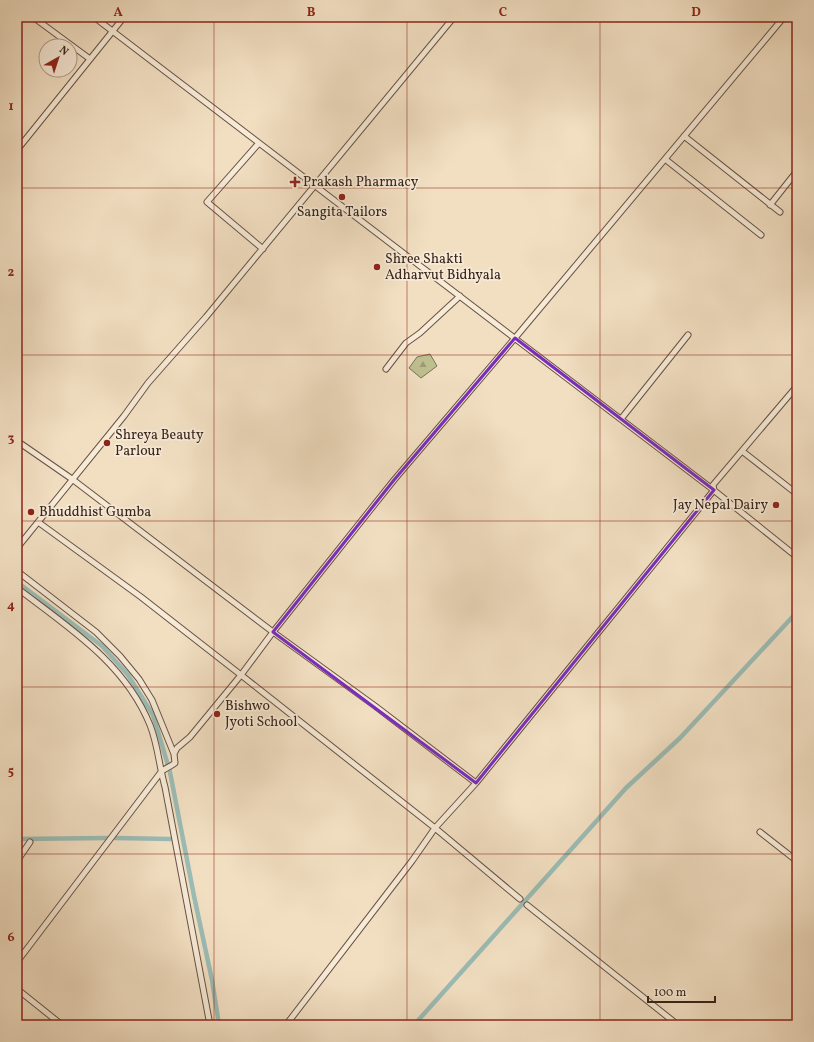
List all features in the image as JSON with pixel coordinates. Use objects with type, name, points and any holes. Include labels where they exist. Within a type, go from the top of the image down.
[{"type":"street","points":[[33,17],[90,59]]},
{"type":"street","points":[[94,17],[714,490],[797,557]]},
{"type":"street","points":[[17,150],[124,17]]},
{"type":"street","points":[[17,548],[124,416],[148,383],[263,249],[454,17]]},
{"type":"street","points":[[174,754],[177,748],[190,737],[241,675],[273,632],[394,480],[784,17]]},
{"type":"street","points":[[684,136],[780,212]]},
{"type":"street","points":[[259,143],[207,202],[263,249]]},
{"type":"street","points":[[665,159],[761,235]]},
{"type":"street","points":[[770,205],[797,171]]},
{"type":"street","points":[[386,369],[406,342],[420,333],[460,296]]},
{"type":"street","points":[[621,419],[688,335]]},
{"type":"street","points":[[286,1025],[412,861],[435,828],[476,783],[714,490],[713,486],[797,386]]},
{"type":"street","points":[[17,441],[72,479],[273,632],[375,706],[476,783]]},
{"type":"street","points":[[742,451],[797,494]]},
{"type":"street","points":[[38,522],[140,597],[241,675],[435,828],[520,899]]},
{"type":"street","points":[[17,571],[96,632],[120,656],[139,679],[152,700],[174,754],[175,763],[163,770],[17,962]]},
{"type":"street","points":[[17,588],[96,650],[115,668],[132,691],[150,724],[163,770],[210,1025]]},
{"type":"street","points":[[760,832],[797,861]]},
{"type":"street","points":[[17,861],[30,842]]},
{"type":"street","points":[[527,905],[678,1025]]},
{"type":"street","points":[[17,989],[62,1025]]},
{"type":"highlighted area","points":[[515,338],[714,490],[476,783],[273,632],[394,480]]},
{"type":"green space","points":[[430,354],[437,366],[421,378],[409,368],[417,357]]},
{"type":"waterway","points":[[17,582],[102,646],[128,675],[153,715],[170,772],[212,980],[219,1025]]},
{"type":"waterway","points":[[414,1025],[626,788],[680,738],[797,612]]},
{"type":"waterway","points":[[17,839],[108,838]]},
{"type":"waterway","points":[[115,838],[171,839]]},
{"type":"place","name":"Prakash Pharmacy","points":[[295,182]]},
{"type":"place","name":"Sangita Tailors","points":[[342,197]]},
{"type":"place","name":"Shree Shakti Adharvut Bidhyala","points":[[377,267]]},
{"type":"place","name":"Shreya Beauty Parlour","points":[[107,443]]},
{"type":"place","name":"Jay Nepal Dairy","points":[[776,505]]},
{"type":"place","name":"Bhuddhist Gumba","points":[[31,512]]},
{"type":"place","name":"Bishwo Jyoti School","points":[[217,714]]}]
